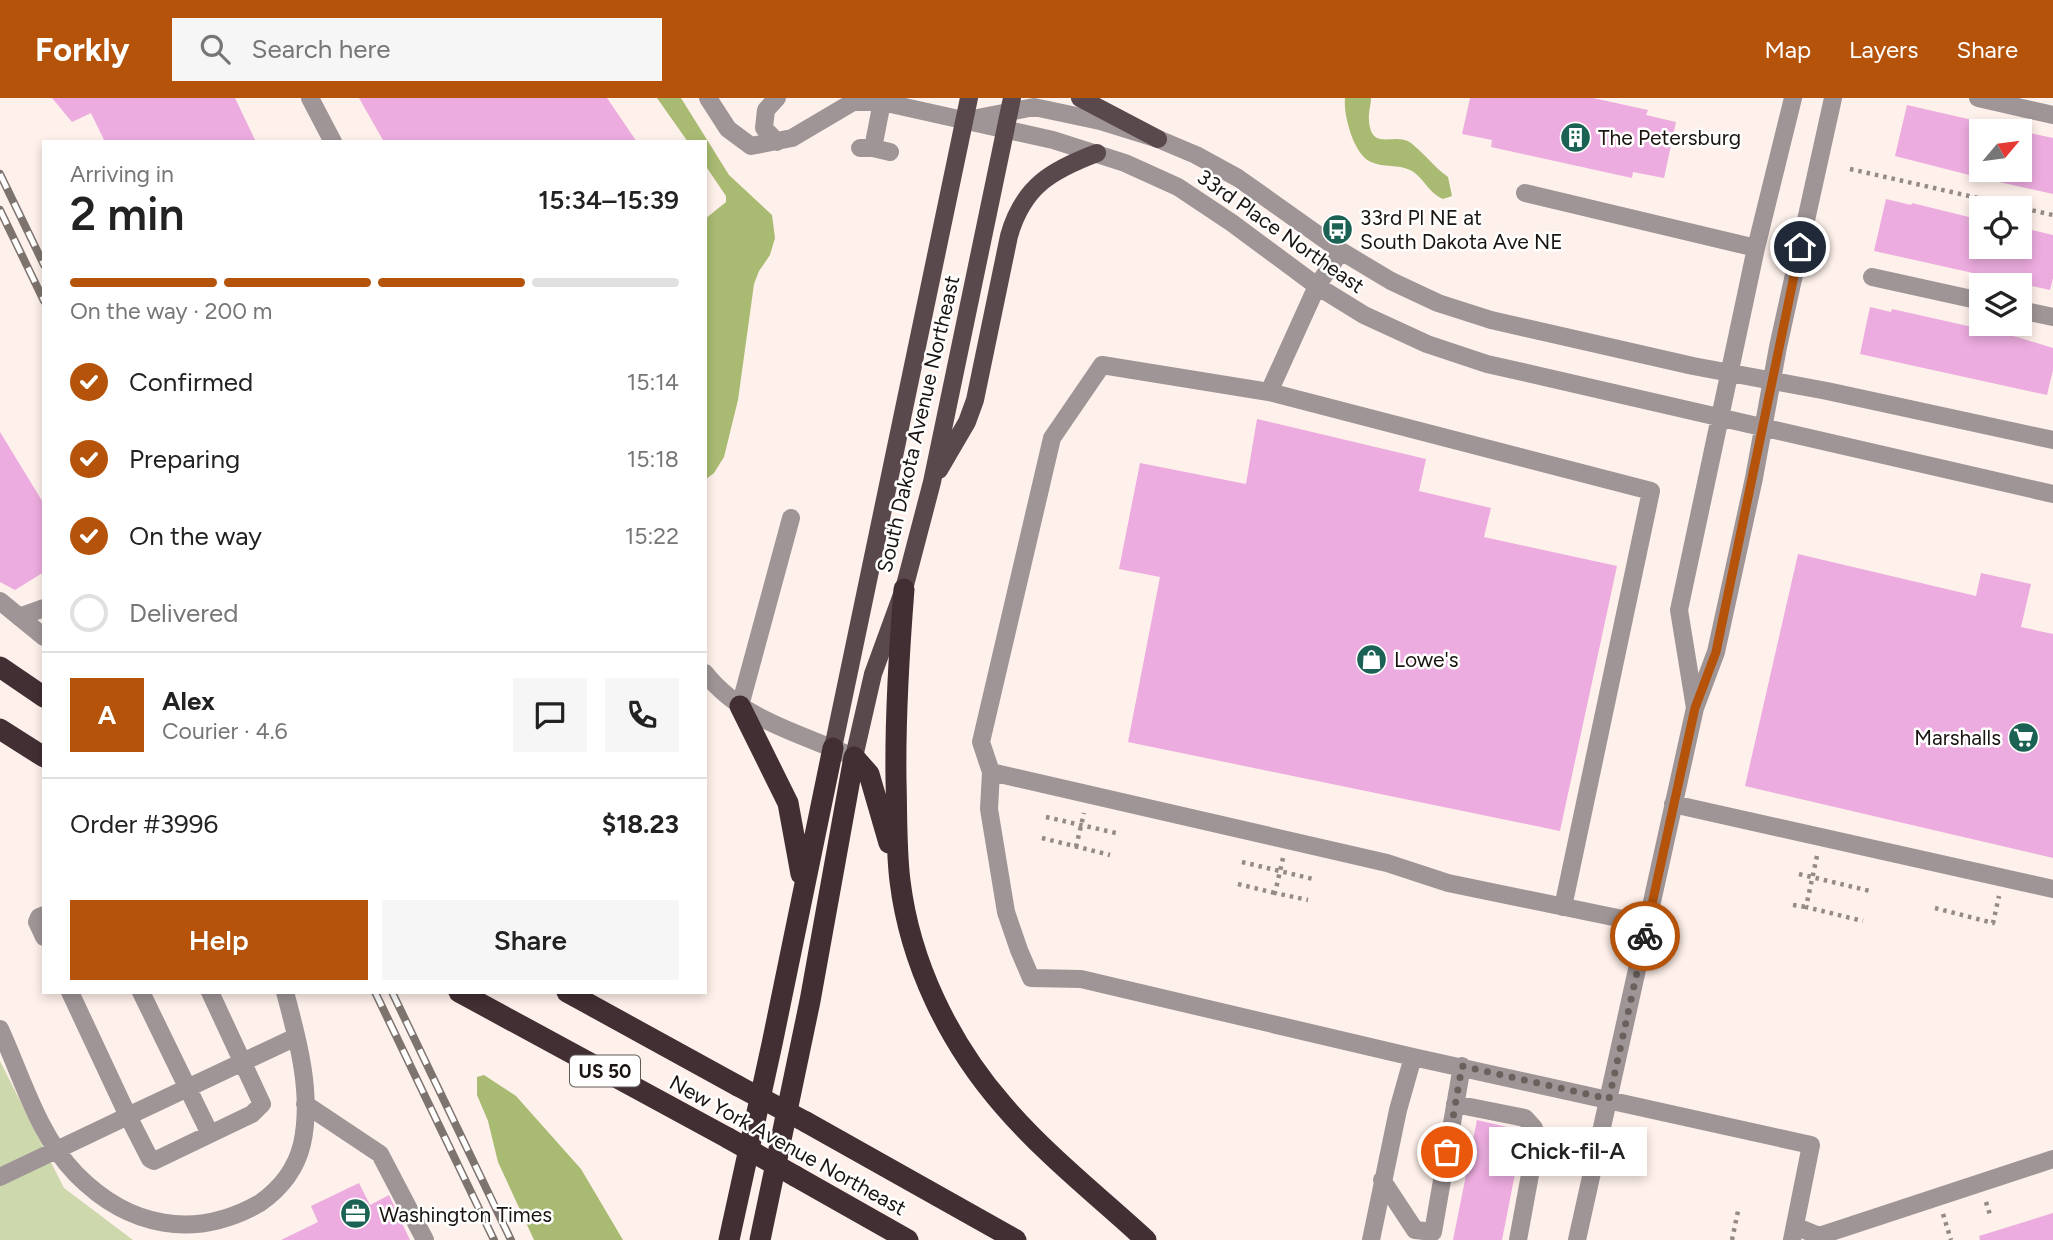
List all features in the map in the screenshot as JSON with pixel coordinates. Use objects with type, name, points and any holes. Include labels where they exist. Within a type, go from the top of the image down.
[{"type":"highway","points":[[900,882],[896,713],[904,589]]},
{"type":"highway","points":[[0,667],[42,696]]},
{"type":"highway","points":[[740,706],[788,803],[804,887]]},
{"type":"highway","points":[[0,729],[42,756]]},
{"type":"highway","points":[[729,1240],[832,748]]},
{"type":"highway","points":[[854,757],[865,768],[872,783],[921,967],[942,1014],[969,1060],[1001,1104],[1038,1142],[1146,1240]]},
{"type":"highway","points":[[760,1240],[810,1001],[854,757]]},
{"type":"highway","name":"New York Avenue Northeast","points":[[463,994],[728,1138],[908,1240]]},
{"type":"highway","name":"New York Avenue Northeast","points":[[571,994],[1016,1240]]},
{"type":"main road","name":"South Dakota Avenue Northeast","points":[[832,748],[969,98]]},
{"type":"main road","points":[[1080,98],[1158,139]]},
{"type":"main road","name":"South Dakota Avenue Northeast","points":[[854,757],[873,674],[904,589],[932,482],[1010,105]]},
{"type":"main road","points":[[932,482],[960,436],[975,400],[1009,236],[1023,201],[1042,180],[1063,167],[1097,153]]},
{"type":"street","points":[[310,98],[332,140]]},
{"type":"street","points":[[708,98],[728,129],[751,146],[792,138],[853,102],[881,100],[907,103],[964,121]]},
{"type":"street","points":[[777,142],[764,128],[765,110],[778,98]]},
{"type":"street","points":[[1695,708],[1679,610],[1756,248],[1793,98]]},
{"type":"street","points":[[1577,1240],[1695,708],[1716,652],[1833,98]]},
{"type":"street","points":[[1978,98],[2053,115]]},
{"type":"street","points":[[874,149],[881,100]]},
{"type":"street","name":"33rd Place Northeast","points":[[964,121],[1010,105],[1034,107],[1088,118],[1158,139],[1196,155],[1238,178],[1341,251],[1404,288],[1462,311],[1729,373],[2053,440]]},
{"type":"street","name":"33rd Place Northeast","points":[[964,121],[1053,140],[1097,153],[1150,174],[1208,205],[1317,286],[1384,325],[1457,355],[2053,494]]},
{"type":"street","points":[[1525,193],[1756,248]]},
{"type":"street","points":[[1269,392],[1317,286],[1341,251]]},
{"type":"street","points":[[1872,277],[1969,298]]},
{"type":"street","points":[[2032,313],[2053,317]]},
{"type":"street","points":[[1563,908],[1651,491],[1269,392],[1102,365],[1052,438],[981,741],[992,772],[989,808],[1006,912],[1018,950],[1031,978],[1081,979],[1811,1145],[1793,1233],[1819,1236],[2053,1159]]},
{"type":"street","points":[[740,706],[791,518]]},
{"type":"street","points":[[0,601],[42,635]]},
{"type":"street","points":[[19,617],[42,609]]},
{"type":"street","points":[[707,675],[718,689],[740,706],[776,725],[854,757]]},
{"type":"street","points":[[992,772],[1387,863],[1448,883],[1647,924]]},
{"type":"street","points":[[1673,804],[2053,889]]},
{"type":"street","points":[[71,994],[128,1116],[150,1160],[154,1161],[252,1114],[262,1104],[211,994]]},
{"type":"street","points":[[142,994],[209,1134]]},
{"type":"street","points":[[0,1029],[39,1117],[57,1150],[94,1191],[117,1208],[177,1231],[216,1227],[233,1221],[265,1200],[290,1174],[298,1159],[305,1104],[301,1062],[285,994]]},
{"type":"street","points":[[0,1177],[296,1037]]},
{"type":"street","points":[[1371,1240],[1382,1180],[1413,1056]]},
{"type":"street","points":[[1382,1180],[1415,1230],[1433,1232],[1462,1066]]},
{"type":"street","points":[[305,1104],[380,1154],[425,1240]]},
{"type":"street","points":[[1455,1104],[1525,1118],[1534,1128],[1536,1142],[1518,1240]]},
{"type":"path","points":[[1850,169],[2053,215]]},
{"type":"path","points":[[1076,847],[1089,795]]},
{"type":"path","points":[[1046,817],[1116,833]]},
{"type":"path","points":[[1042,838],[1110,855]]},
{"type":"path","points":[[1275,893],[1287,840]]},
{"type":"path","points":[[1806,907],[1817,856],[1835,841]]},
{"type":"path","points":[[1242,862],[1313,879]]},
{"type":"path","points":[[1800,874],[1870,891]]},
{"type":"path","points":[[1935,908],[1993,923],[1999,896],[2008,879]]},
{"type":"path","points":[[1238,884],[1308,900]]},
{"type":"path","points":[[1793,905],[1863,921]]},
{"type":"path","points":[[1731,1240],[1738,1211]]},
{"type":"green space","points":[[657,98],[681,98],[729,175],[772,215],[775,238],[770,255],[754,284],[738,400],[724,457],[714,473],[707,478],[707,217],[726,202],[726,196],[707,168],[707,140],[687,140]]},
{"type":"green space","points":[[1345,98],[1371,98],[1369,120],[1374,136],[1411,143],[1448,177],[1452,196],[1443,199],[1438,196],[1410,170],[1376,164],[1365,158],[1351,134]]},
{"type":"green space","points":[[0,1061],[64,1188],[133,1240],[0,1240]]},
{"type":"green space","points":[[484,1075],[516,1096],[581,1169],[623,1240],[534,1240],[498,1162],[488,1121],[477,1095],[477,1077]]},
{"type":"building","points":[[52,98],[235,98],[255,140],[104,140],[91,113],[72,122]]},
{"type":"building","points":[[359,98],[607,98],[636,140],[383,140]]},
{"type":"building","name":"The Petersburg","points":[[1470,98],[1593,98],[1648,110],[1646,115],[1676,122],[1664,178],[1633,172],[1632,178],[1491,147],[1492,140],[1462,134]]},
{"type":"building","points":[[1907,105],[1969,119],[1969,175],[1895,156]]},
{"type":"building","points":[[2032,134],[2053,138],[2053,194],[1999,182],[2032,182]]},
{"type":"building","points":[[1886,199],[1969,217],[1969,259],[2032,259],[2032,230],[2053,235],[2053,278],[2050,290],[2032,286],[2032,273],[1973,273],[1874,251]]},
{"type":"building","points":[[1870,307],[1891,312],[1892,309],[1969,326],[1969,336],[2013,336],[2053,348],[2053,370],[2047,395],[1860,354]]},
{"type":"building","name":"Lowe's","points":[[1257,419],[1426,459],[1419,491],[1491,508],[1484,537],[1617,566],[1560,831],[1128,742],[1160,577],[1119,569],[1140,463],[1246,484]]},
{"type":"building","points":[[0,432],[42,501],[42,573],[15,590],[0,582]]},
{"type":"building","points":[[1798,554],[1976,596],[1981,573],[2031,584],[2021,627],[2053,634],[2053,858],[1745,786]]},
{"type":"building","points":[[1477,1120],[1523,1133],[1502,1240],[1453,1240]]},
{"type":"building","name":"Washington Times","points":[[359,1183],[370,1205],[389,1195],[410,1240],[281,1240],[318,1222],[311,1206]]},
{"type":"building","points":[[2053,1213],[2053,1240],[1980,1240],[1979,1236]]},
{"type":"railway","points":[[0,174],[42,261]]},
{"type":"railway","points":[[0,210],[42,297]]},
{"type":"railway","points":[[376,994],[494,1240]]},
{"type":"railway","points":[[393,994],[511,1240]]},
{"type":"way so far","points":[[1447,1152],[1462,1066],[1609,1099],[1645,936]]},
{"type":"place","name":"The Petersburg","points":[[1575,137]]},
{"type":"place","name":"33rd Pl NE at South Dakota Ave NE","points":[[1337,229]]},
{"type":"place","name":"Lowe's","points":[[1371,659]]},
{"type":"place","name":"Marshalls","points":[[2024,737]]},
{"type":"place","name":"Chick-fil-A","points":[[1447,1152]]},
{"type":"place","name":"Washington Times","points":[[356,1214]]},
{"type":"route","points":[[1645,936],[1695,708],[1716,652],[1800,247]]}]
